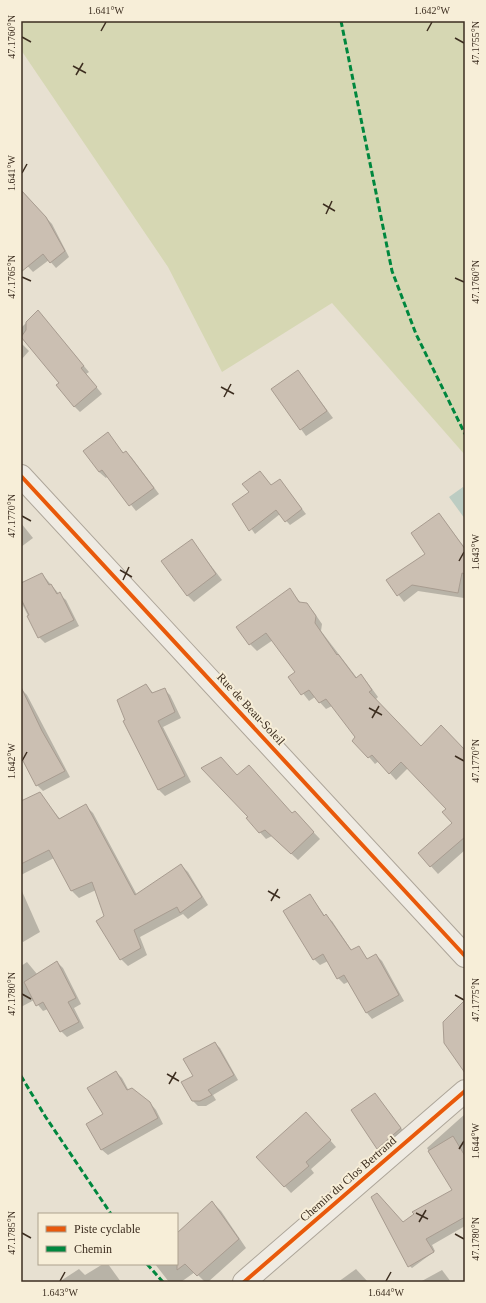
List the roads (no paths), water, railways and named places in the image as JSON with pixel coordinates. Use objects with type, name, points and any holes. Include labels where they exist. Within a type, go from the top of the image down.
[{"type":"street","name":"Rue de Beau-Soleil","points":[[21,476],[465,956]]},
{"type":"street","name":"Chemin du Clos Bertrand","points":[[244,1282],[465,1090]]}]
